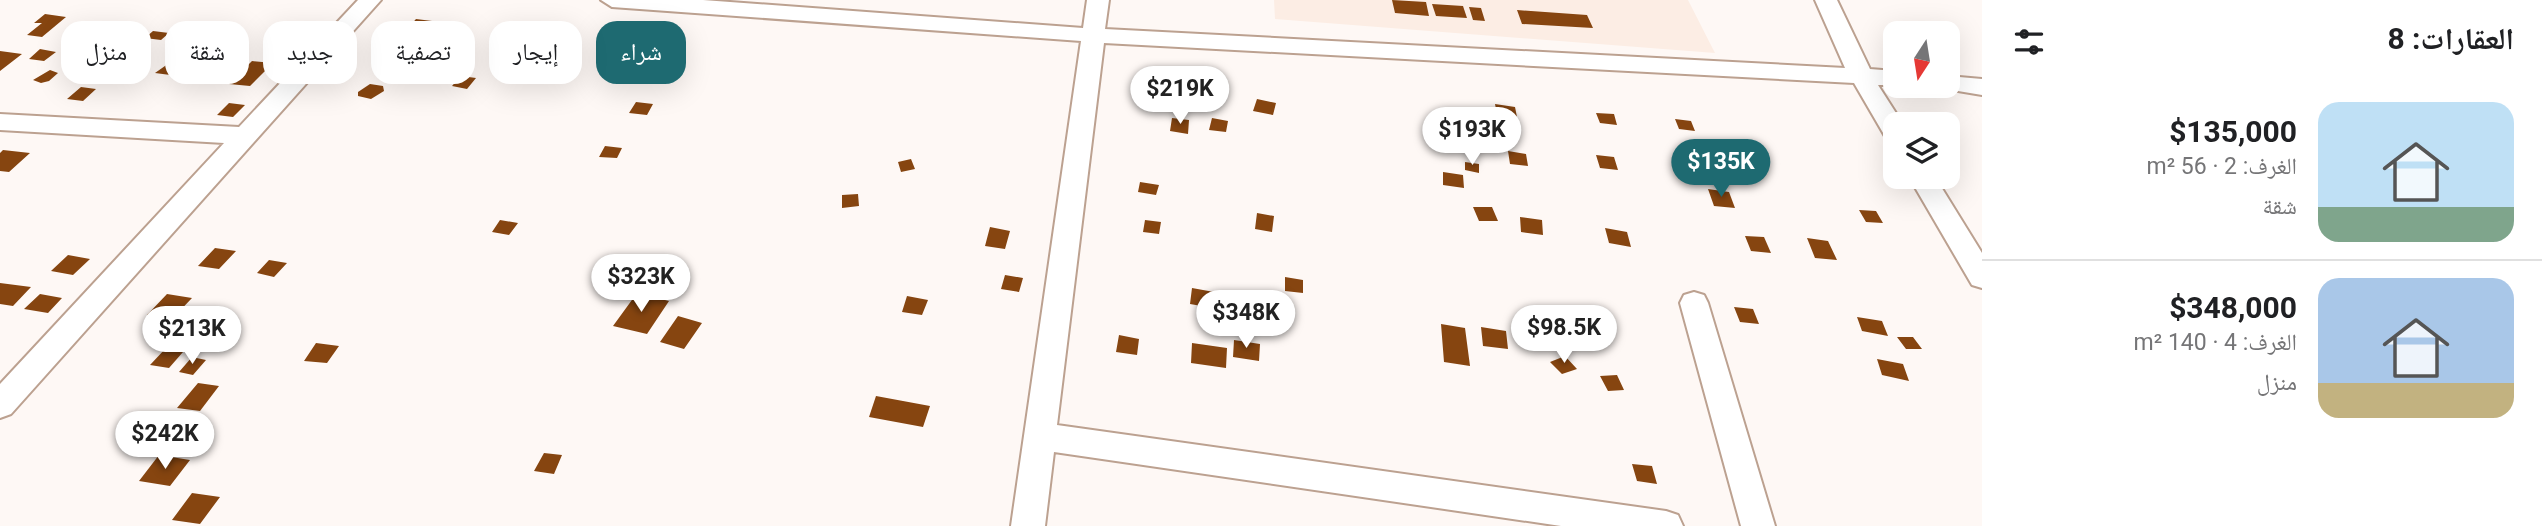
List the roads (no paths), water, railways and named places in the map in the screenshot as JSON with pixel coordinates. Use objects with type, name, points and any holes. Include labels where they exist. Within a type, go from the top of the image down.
[{"type":"street","points":[[0,405],[370,0]]},
{"type":"street","points":[[612,0],[869,10],[1091,35],[1883,77]]},
{"type":"street","points":[[1028,526],[1091,35],[1098,0]]},
{"type":"street","points":[[1826,0],[1860,74],[1883,112]]},
{"type":"street","points":[[1960,84],[1982,87]]},
{"type":"street","points":[[0,122],[244,136]]},
{"type":"street","points":[[1929,189],[1982,277]]},
{"type":"street","points":[[1694,303],[1758,526]]},
{"type":"street","points":[[1038,436],[1667,526]]}]
